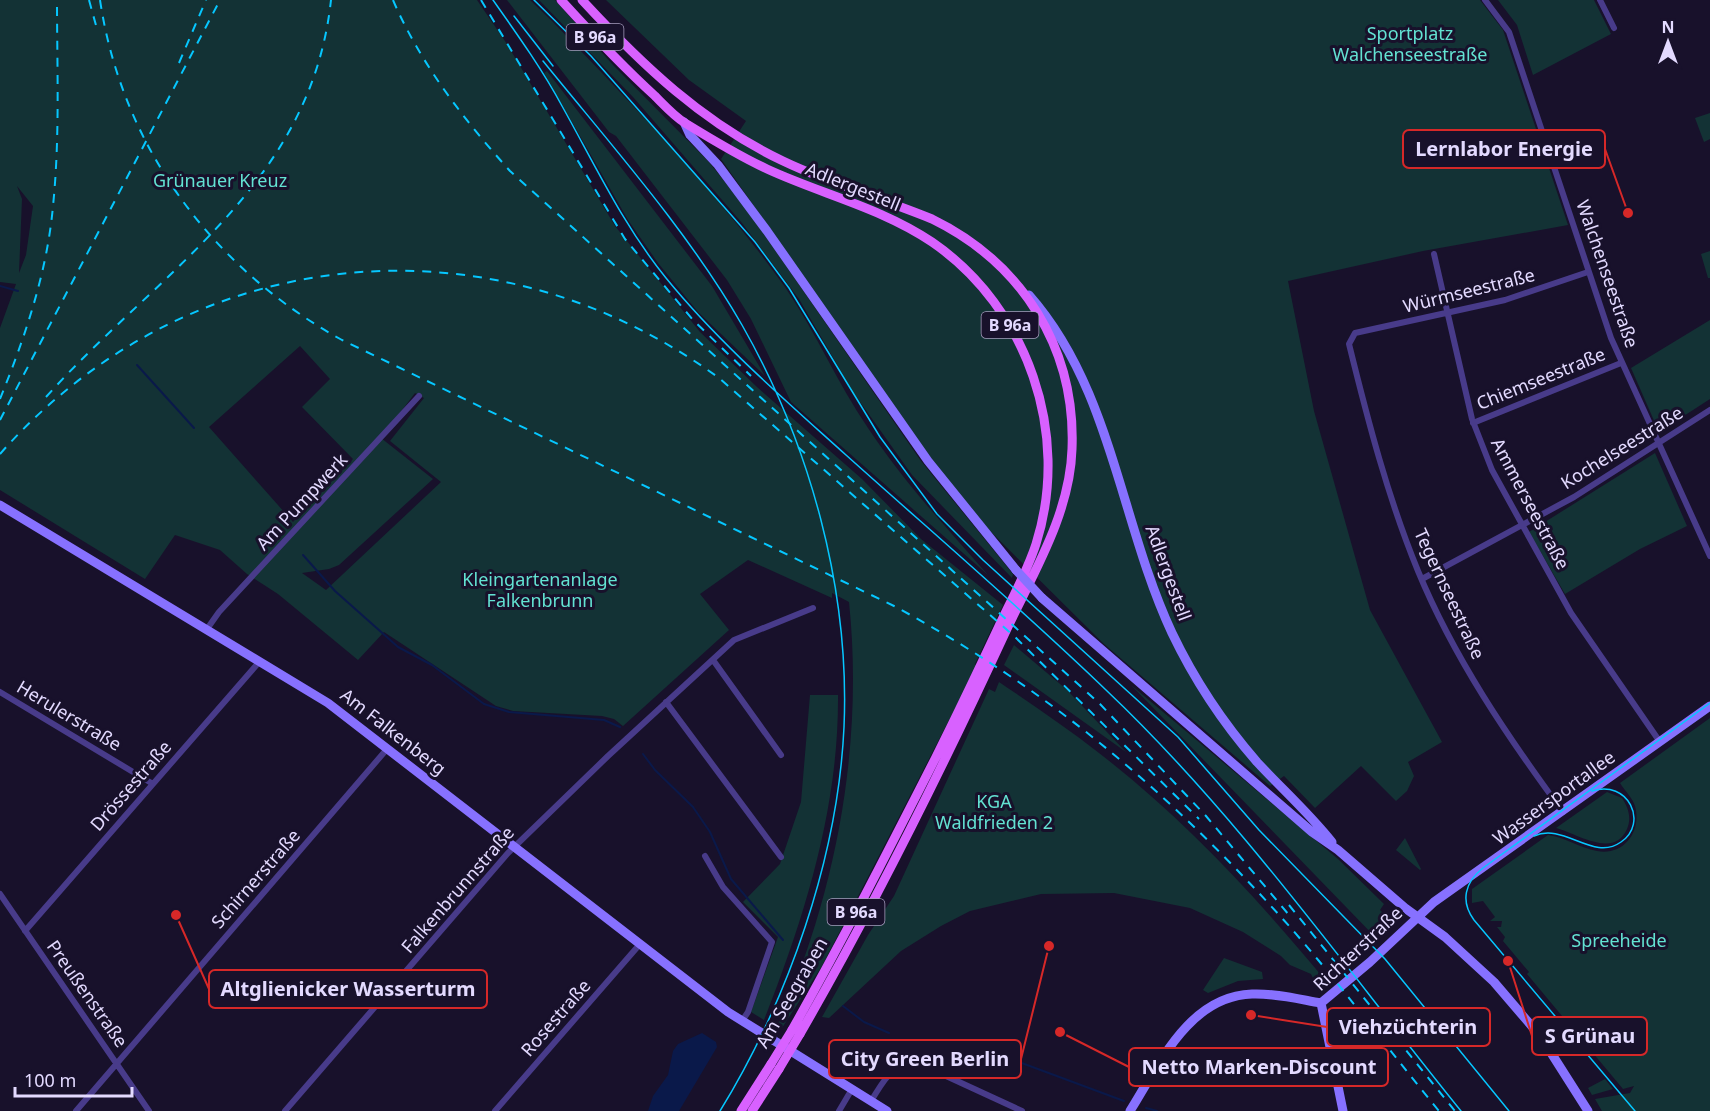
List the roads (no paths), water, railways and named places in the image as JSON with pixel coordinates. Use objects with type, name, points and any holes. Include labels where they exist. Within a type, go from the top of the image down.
[{"type":"main road","name":"Adlergestell","points":[[561,0],[630,74],[684,122],[763,167],[902,225],[933,243],[964,269],[995,303],[1017,338],[1035,380],[1045,420],[1048,461],[1043,516],[1036,544],[922,794]]},
{"type":"main road","name":"Adlergestell","points":[[582,0],[645,66],[702,114],[784,161],[952,229],[987,253],[1044,312],[1061,339],[1089,395],[1108,442],[1157,597],[1186,661],[1225,722],[1244,746],[1338,850]]},
{"type":"main road","name":"Adlergestell","points":[[684,122],[690,135],[718,165],[767,231],[928,461],[1016,570],[1042,598],[1311,832],[1338,850],[1465,955],[1517,1008],[1559,1061],[1588,1111]]},
{"type":"main road","name":"Adlergestell","points":[[922,794],[1047,545],[1069,482],[1071,416],[1066,383],[1045,327],[1015,280]]},
{"type":"main road","name":"Am Falkenberg","points":[[0,505],[327,702],[742,1021],[887,1111]]},
{"type":"main road","name":"Wassersportallee","points":[[1417,917],[1435,900],[1563,812],[1710,706]]},
{"type":"main road","name":"Am Seegraben","points":[[752,1111],[922,794]]},
{"type":"main road","name":"Richterstraße","points":[[1343,1111],[1321,1003],[1417,917]]},
{"type":"main road","points":[[1130,1111],[1180,1034],[1195,1016],[1231,998],[1255,994],[1321,1003]]},
{"type":"main road","name":"Am Seegraben","points":[[741,1111],[775,1066]]},
{"type":"street","name":"Walchenseestraße","points":[[1485,0],[1509,32],[1518,53],[1588,272],[1621,363],[1710,556]]},
{"type":"street","points":[[1600,0],[1614,28]]},
{"type":"street","name":"Ammerseestraße","points":[[1434,254],[1473,423],[1492,470],[1571,613],[1660,742]]},
{"type":"street","name":"Würmseestraße","points":[[1355,333],[1515,298],[1588,272]]},
{"type":"street","name":"Tegernseestraße","points":[[1355,333],[1349,344],[1368,422],[1399,521],[1422,579],[1452,641],[1493,712],[1563,812]]},
{"type":"street","name":"Chiemseestraße","points":[[1473,423],[1621,363]]},
{"type":"street","name":"Am Pumpwerk","points":[[207,629],[219,612],[419,396]]},
{"type":"street","name":"Kochelseestraße","points":[[1422,579],[1521,526],[1710,410]]},
{"type":"street","name":"Falkenbrunnstraße","points":[[285,1111],[514,846],[734,640],[813,608]]},
{"type":"street","points":[[713,660],[782,755]]},
{"type":"street","name":"Drössestraße","points":[[25,931],[260,661]]},
{"type":"street","name":"Herulerstraße","points":[[0,692],[153,783]]},
{"type":"street","points":[[666,702],[781,857]]},
{"type":"street","name":"Schirnerstraße","points":[[76,1111],[387,748]]},
{"type":"street","points":[[705,856],[723,887],[772,942],[742,1021]]},
{"type":"street","name":"Preußenstraße","points":[[0,894],[149,1111]]},
{"type":"street","name":"Rosestraße","points":[[495,1111],[640,944]]},
{"type":"street","points":[[871,1101],[895,1068],[909,1063],[920,1064],[1022,1111]]},
{"type":"street","points":[[839,1111],[852,1089]]},
{"type":"water","points":[[702,1033],[716,1042],[717,1047],[679,1111],[648,1111],[653,1096],[668,1075],[673,1051],[678,1044]]},
{"type":"waterway","points":[[0,286],[18,291]]},
{"type":"waterway","points":[[137,365],[194,428]]},
{"type":"waterway","points":[[303,555],[335,591],[398,647],[432,665],[484,704],[509,712],[604,720],[620,727]]},
{"type":"waterway","points":[[643,754],[655,770],[693,807],[710,832],[731,879],[783,940]]},
{"type":"waterway","points":[[843,1006],[864,1022],[889,1033]]},
{"type":"waterway","points":[[941,1052],[984,1054],[1011,1059],[1124,1101]]},
{"type":"waterway","points":[[1146,1108],[1157,1111]]},
{"type":"tram line","points":[[493,0],[546,79],[636,237],[686,302],[776,392],[1042,630],[1155,738],[1290,894],[1461,1111]]},
{"type":"tram line","points":[[534,0],[591,56],[755,242],[789,288],[880,437],[937,514],[983,560],[1178,737],[1259,830],[1385,959],[1509,1111]]},
{"type":"tram line","points":[[514,16],[553,66]]},
{"type":"tram line","points":[[543,61],[673,222],[721,290],[742,325],[766,371],[806,468],[821,519],[832,571],[840,623],[844,675],[844,727],[840,777],[832,827],[820,877],[788,975],[745,1068],[720,1111]]},
{"type":"tram line","points":[[1635,1111],[1474,920],[1467,906],[1466,892],[1472,879],[1483,868],[1710,703]]},
{"type":"tram line","points":[[1534,836],[1545,833],[1556,834],[1600,848],[1621,842],[1629,834],[1633,824],[1634,814],[1630,805],[1616,791],[1605,789],[1592,791]]},
{"type":"railway","points":[[0,399],[34,304],[50,231],[57,155],[57,0]]},
{"type":"railway","points":[[89,0],[97,29]]},
{"type":"railway","points":[[100,0],[111,54],[129,105],[152,153],[181,198],[215,240],[253,278],[295,311],[342,340],[894,606],[1003,671],[1101,744],[1148,784],[1237,870],[1322,964],[1439,1111]]},
{"type":"railway","points":[[179,63],[206,0]]},
{"type":"railway","points":[[0,420],[220,0]]},
{"type":"railway","points":[[46,397],[224,220],[262,173],[294,122],[318,65],[331,0]]},
{"type":"railway","points":[[393,0],[416,46],[444,90],[510,171],[1100,704],[1206,816],[1289,915]]},
{"type":"railway","points":[[481,0],[625,239],[693,320],[751,376]]},
{"type":"railway","points":[[0,454],[75,383],[159,329],[250,292],[344,274],[440,272],[536,289],[630,325],[719,378],[1014,636],[1199,819]]},
{"type":"railway","points":[[1289,905],[1455,1111]]},
{"type":"place","name":"Lernlabor Energie","points":[[1628,213]]},
{"type":"place","name":"Altglienicker Wasserturm","points":[[176,915]]},
{"type":"place","name":"City Green Berlin","points":[[1049,946]]},
{"type":"place","name":"S Grünau","points":[[1508,961]]},
{"type":"place","name":"Viehzüchterin","points":[[1251,1015]]},
{"type":"place","name":"Netto Marken-Discount","points":[[1060,1032]]},
{"type":"park label","name":"Sportplatz Walchenseestraße","points":[[1410,44]]},
{"type":"park label","name":"Grünauer Kreuz","points":[[220,181]]},
{"type":"park label","name":"Kleingartenanlage Falkenbrunn","points":[[540,590]]},
{"type":"park label","name":"KGA Waldfrieden 2","points":[[994,812]]},
{"type":"park label","name":"Spreeheide","points":[[1619,941]]}]
